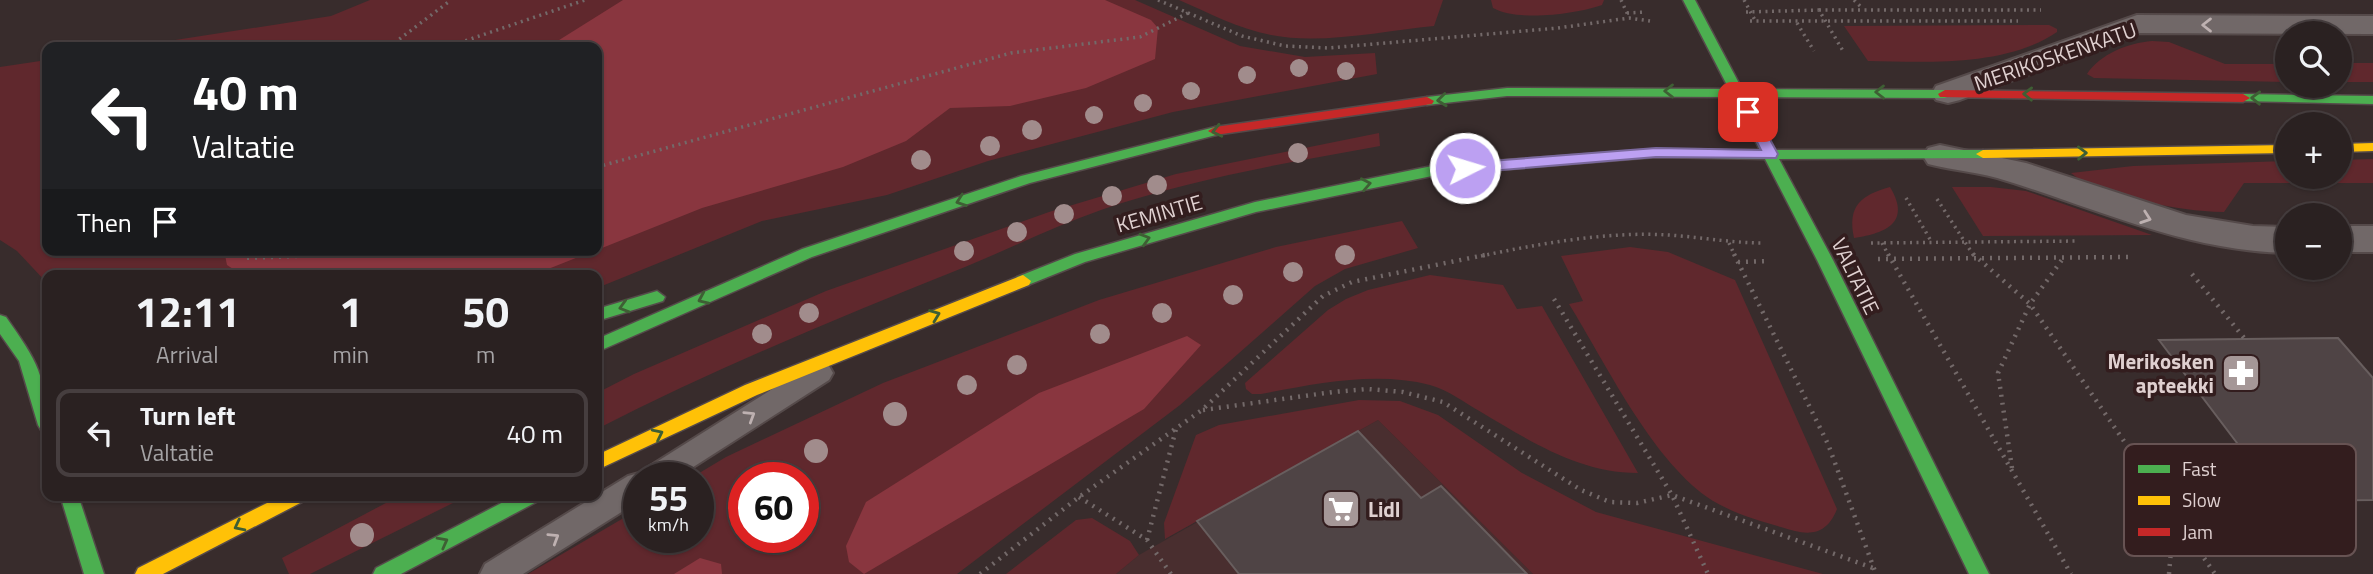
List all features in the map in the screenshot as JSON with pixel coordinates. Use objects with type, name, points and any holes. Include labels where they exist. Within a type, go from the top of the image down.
[{"type":"main road","name":"VALTATIE","points":[[1689,0],[1771,154],[1979,574]]},
{"type":"main road","name":"MERIKOSKENKATU","points":[[1737,91],[2373,100]]},
{"type":"main road","points":[[602,314],[807,253],[1026,179],[1224,129],[1507,92],[1737,91]]},
{"type":"main road","points":[[2352,148],[2373,147]]},
{"type":"main road","points":[[1771,154],[1940,156],[2275,149]]},
{"type":"main road","name":"KEMINTIE","points":[[602,461],[751,390],[1080,258],[1255,207],[1437,170],[1656,153],[1771,154]]},
{"type":"main road","points":[[602,344],[807,253]]},
{"type":"main road","points":[[0,321],[26,360],[42,410]]},
{"type":"main road","points":[[26,360],[42,368]]},
{"type":"main road","points":[[71,501],[94,574]]},
{"type":"main road","points":[[145,574],[288,501]]},
{"type":"main road","points":[[383,574],[523,501]]},
{"type":"street","name":"MERIKOSKENKATU","points":[[1948,93],[2137,24],[2373,25]]},
{"type":"street","points":[[1940,156],[2021,173],[2154,221],[2203,232],[2275,239]]},
{"type":"street","points":[[2352,239],[2373,239]]},
{"type":"lane","points":[[677,462],[872,340]]},
{"type":"lane","points":[[496,574],[623,495]]},
{"type":"path","points":[[396,42],[451,0]]},
{"type":"path","points":[[462,42],[585,0]]},
{"type":"path","points":[[1158,0],[1242,36],[1285,46],[1328,48],[1558,28],[1650,12]]},
{"type":"path","points":[[1621,0],[1628,15],[1650,21]]},
{"type":"path","points":[[1744,0],[1756,22]]},
{"type":"path","points":[[1854,0],[1863,10]]},
{"type":"path","points":[[1819,9],[1848,61]]},
{"type":"path","points":[[1740,13],[1819,9],[2041,10]]},
{"type":"path","points":[[602,166],[1011,53],[1140,37],[1188,13]]},
{"type":"path","points":[[1744,21],[2022,22]]},
{"type":"path","points":[[1796,22],[1820,61]]},
{"type":"path","points":[[1869,243],[1931,241],[1900,187]]},
{"type":"path","points":[[1936,197],[1975,257],[2030,304],[2126,444]]},
{"type":"path","points":[[980,574],[1079,497],[1202,410],[1323,296],[1352,282],[1509,250],[1600,238],[1666,235],[1729,243],[1752,243]]},
{"type":"path","points":[[1729,243],[1828,444],[1874,571]]},
{"type":"path","points":[[1881,243],[2071,574]]},
{"type":"path","points":[[243,256],[298,256]]},
{"type":"path","points":[[2013,472],[1998,373],[2030,304],[2064,256]]},
{"type":"path","points":[[1864,259],[2136,257]]},
{"type":"path","points":[[1738,262],[1769,261]]},
{"type":"path","points":[[2186,266],[2245,339]]},
{"type":"path","points":[[1554,299],[1672,495],[1709,574]]},
{"type":"path","points":[[1202,410],[1333,391],[1368,389],[1403,392],[1443,402],[1581,490],[1610,502],[1637,503],[1672,495],[1874,571]]},
{"type":"path","points":[[1147,540],[1176,428]]},
{"type":"path","points":[[1079,497],[1147,540],[1171,574]]},
{"type":"path","points":[[2169,574],[2170,556]]},
{"type":"path","points":[[2203,556],[2215,574]]},
{"type":"shaded area","points":[[370,0],[1135,0],[1240,46],[1305,57],[1375,53],[1377,74],[1173,112],[988,161],[887,195],[762,221],[602,286],[602,270],[42,270],[42,278],[17,251],[0,240],[0,67],[42,61],[42,256],[602,256],[602,42],[162,42],[331,16]]},
{"type":"shaded area","points":[[623,0],[1105,0],[1151,20],[1158,28],[1155,59],[1086,88],[1010,106],[950,108],[906,141],[843,167],[702,208],[602,248],[602,42],[556,42]]},
{"type":"shaded area","points":[[1179,0],[1443,0],[1434,26],[1310,39],[1271,35],[1247,29]]},
{"type":"shaded area","points":[[1491,0],[1604,0],[1602,5],[1578,11],[1532,16],[1493,8]]},
{"type":"shaded area","points":[[2049,25],[2057,29],[2057,32],[2014,51],[1966,60],[1915,62],[1868,61],[1844,26]]},
{"type":"shaded area","points":[[2169,42],[2225,64],[2275,64],[2275,82],[2094,78],[2087,74],[2107,55],[2134,44]]},
{"type":"shaded area","points":[[2352,63],[2373,63],[2373,82],[2352,82]]},
{"type":"shaded area","points":[[1379,133],[1380,146],[1169,189],[1084,216],[779,344],[602,427],[602,390],[634,374],[826,291],[1049,212],[1176,174]]},
{"type":"shaded area","points":[[2373,159],[2373,183],[2352,183],[2352,160]]},
{"type":"shaded area","points":[[2275,161],[2275,183],[2244,183],[2224,212],[2186,209],[2150,202],[2080,180],[2071,173],[2133,166]]},
{"type":"shaded area","points":[[1890,187],[1896,199],[1897,217],[1885,229],[1854,238],[1853,218],[1858,204],[1871,194]]},
{"type":"shaded area","points":[[1952,187],[1991,187],[2026,191],[2152,235],[1983,236]]},
{"type":"shaded area","points":[[1402,221],[1418,248],[1345,269],[1315,286],[1180,405],[957,574],[528,574],[623,518],[623,553],[714,553],[714,464],[883,383],[1099,300],[1276,247]]},
{"type":"shaded area","points":[[1630,247],[1668,252],[1735,280],[1837,509],[1827,525],[1815,532],[1799,532],[1724,507],[1686,479],[1648,434],[1569,304],[1583,301],[1561,256]]},
{"type":"shaded area","points":[[225,256],[581,256],[546,270],[234,270],[227,265]]},
{"type":"shaded area","points":[[1430,275],[1503,285],[1517,309],[1542,306],[1638,473],[1595,468],[1556,453],[1518,434],[1450,393],[1430,385],[1367,379],[1261,394],[1252,394],[1246,389],[1245,383],[1328,310],[1368,290]]},
{"type":"shaded area","points":[[1187,336],[1201,345],[1144,409],[864,574],[849,562],[846,546],[866,502],[1039,393]]},
{"type":"shaded area","points":[[1359,400],[1400,401],[1438,415],[1522,473],[1596,512],[1823,574],[1533,574],[1378,420],[1165,539],[1164,523],[1196,435],[1219,425]]},
{"type":"shaded area","name":"Lidl","points":[[1378,420],[1533,574],[1116,574],[1139,555]]},
{"type":"shaded area","points":[[390,501],[457,501],[310,574],[289,574],[282,558]]},
{"type":"shaded area","points":[[1092,518],[1130,541],[1139,555],[1116,574],[1006,574],[1076,520]]},
{"type":"shaded area","points":[[700,558],[721,564],[722,574],[674,574]]},
{"type":"building","points":[[2338,338],[2373,378],[2373,500],[2356,500],[2356,444],[2238,444],[2159,340]]},
{"type":"building","name":"Lidl","points":[[1358,431],[1421,498],[1441,486],[1527,574],[1239,574],[1197,521]]},
{"type":"traffic: fast","points":[[1689,0],[1825,260],[1979,574]]},
{"type":"traffic: fast","points":[[1427,101],[1507,92],[1945,94]]},
{"type":"traffic: fast","points":[[2243,98],[2373,100]]},
{"type":"traffic: fast","points":[[602,344],[807,253],[1026,179],[1215,131]]},
{"type":"traffic: fast","points":[[1023,281],[1080,258],[1255,207],[1437,170],[1656,153],[1881,156],[1983,154]]},
{"type":"traffic: fast","points":[[602,314],[657,297]]},
{"type":"traffic: fast","points":[[0,321],[27,360],[42,409]]},
{"type":"traffic: fast","points":[[71,501],[94,574]]},
{"type":"traffic: fast","points":[[383,574],[523,501]]},
{"type":"traffic: slow","points":[[2352,148],[2373,147]]},
{"type":"traffic: slow","points":[[1983,154],[2275,149]]},
{"type":"traffic: slow","points":[[602,461],[751,390],[1023,281]]},
{"type":"traffic: slow","points":[[145,574],[288,501]]},
{"type":"traffic: jam","points":[[1945,94],[2243,98]]},
{"type":"traffic: jam","points":[[1215,131],[1427,101]]},
{"type":"place","name":"Merikosken apteekki","points":[[2241,373]]},
{"type":"place","name":"Lidl","points":[[1341,509]]},
{"type":"route","points":[[1465,168],[1656,153],[1771,154],[1748,112]]}]
